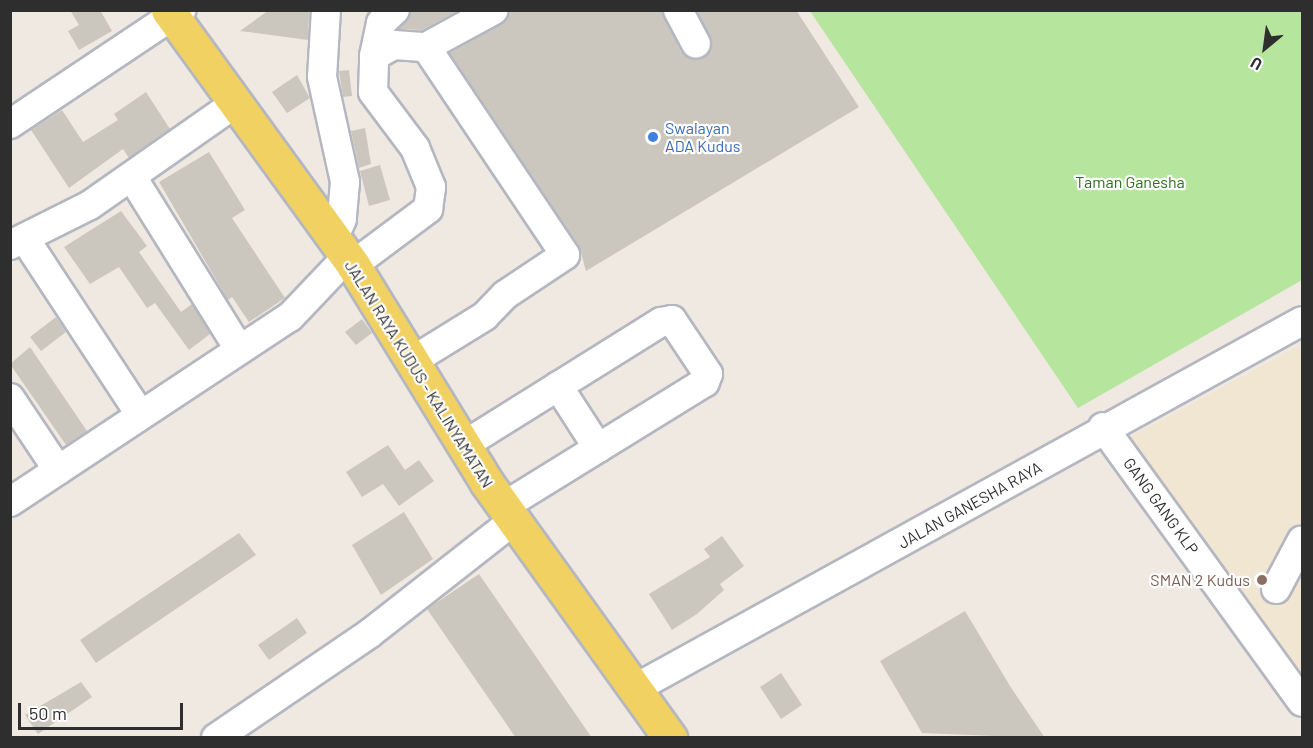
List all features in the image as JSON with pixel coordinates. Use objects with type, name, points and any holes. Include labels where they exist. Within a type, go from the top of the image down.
[{"type":"main road","name":"JALAN RAYA KUDUS - KALINYAMATAN","points":[[174,13],[234,104],[345,254],[508,514],[670,738]]},
{"type":"street","points":[[326,10],[322,77],[345,182],[342,219],[345,254]]},
{"type":"street","points":[[10,502],[290,317],[345,254],[428,209],[431,197],[415,148],[373,92],[374,56],[381,23],[396,10]]},
{"type":"street","points":[[374,56],[394,45],[426,47],[494,10]]},
{"type":"street","points":[[678,10],[696,44]]},
{"type":"street","points":[[10,123],[174,13]]},
{"type":"street","points":[[412,361],[485,316],[505,295],[565,255],[426,47]]},
{"type":"street","points":[[140,414],[18,242],[69,219],[234,104]]},
{"type":"street","points":[[132,177],[239,349]]},
{"type":"street","points":[[216,738],[369,634],[508,514],[598,448],[705,382],[708,374],[672,320],[558,386],[464,445]]},
{"type":"street","name":"JALAN GANESHA RAYA","points":[[636,688],[1036,470],[1103,427],[1302,321]]},
{"type":"street","points":[[558,386],[598,448]]},
{"type":"street","points":[[10,398],[18,425],[58,470]]},
{"type":"street","name":"GANG GANG KLP","points":[[1103,427],[1302,702]]},
{"type":"street","points":[[1276,589],[1302,540]]},
{"type":"shaded area","name":"SMAN 2 Kudus","points":[[1302,344],[1302,693],[1123,441]]},
{"type":"green space","name":"Taman Ganesha","points":[[810,11],[1302,11],[1302,280],[1078,408]]},
{"type":"building","points":[[70,10],[100,10],[112,31],[79,50],[68,31],[79,25]]},
{"type":"building","points":[[269,10],[309,12],[308,40],[240,31]]},
{"type":"building","points":[[411,10],[459,10],[422,30],[399,29]]},
{"type":"building","name":"Swalayan ADA Kudus","points":[[510,10],[662,10],[681,52],[696,60],[710,53],[712,44],[697,10],[796,10],[859,107],[586,271],[579,246],[450,53],[502,24]]},
{"type":"building","points":[[349,70],[352,96],[343,97],[339,71]]},
{"type":"building","points":[[297,75],[310,98],[287,113],[272,92]]},
{"type":"building","points":[[146,92],[170,129],[129,158],[123,149],[69,188],[31,130],[62,110],[83,142],[118,120],[114,114]]},
{"type":"building","points":[[365,128],[371,164],[359,168],[351,131]]},
{"type":"building","points":[[209,152],[245,210],[232,218],[285,298],[249,322],[232,297],[228,300],[159,182]]},
{"type":"building","points":[[380,165],[390,200],[369,206],[360,171]]},
{"type":"building","points":[[121,211],[147,246],[139,252],[181,312],[192,304],[210,334],[189,350],[155,303],[147,308],[119,267],[90,284],[64,247]]},
{"type":"building","points":[[56,317],[66,332],[41,351],[30,337]]},
{"type":"building","points":[[362,319],[372,333],[356,345],[345,332]]},
{"type":"building","points":[[30,347],[87,431],[66,445],[10,364]]},
{"type":"building","points":[[388,445],[405,470],[419,460],[434,481],[399,506],[383,484],[362,497],[346,472]]},
{"type":"building","points":[[404,512],[433,559],[381,595],[352,545]]},
{"type":"building","points":[[239,533],[256,555],[96,663],[80,640]]},
{"type":"building","points":[[722,536],[744,566],[720,584],[724,590],[697,614],[672,630],[649,594],[710,557],[704,549]]},
{"type":"building","points":[[479,574],[592,738],[516,738],[427,609]]},
{"type":"building","points":[[965,611],[1010,686],[1045,738],[922,733],[880,661]]},
{"type":"building","points":[[297,618],[307,633],[269,660],[258,645]]},
{"type":"building","points":[[781,673],[802,705],[781,719],[760,687]]},
{"type":"building","points":[[81,682],[92,697],[38,734],[25,715]]},
{"type":"place","name":"Swalayan ADA Kudus","points":[[653,137]]},
{"type":"place","name":"SMAN 2 Kudus","points":[[1262,580]]}]
